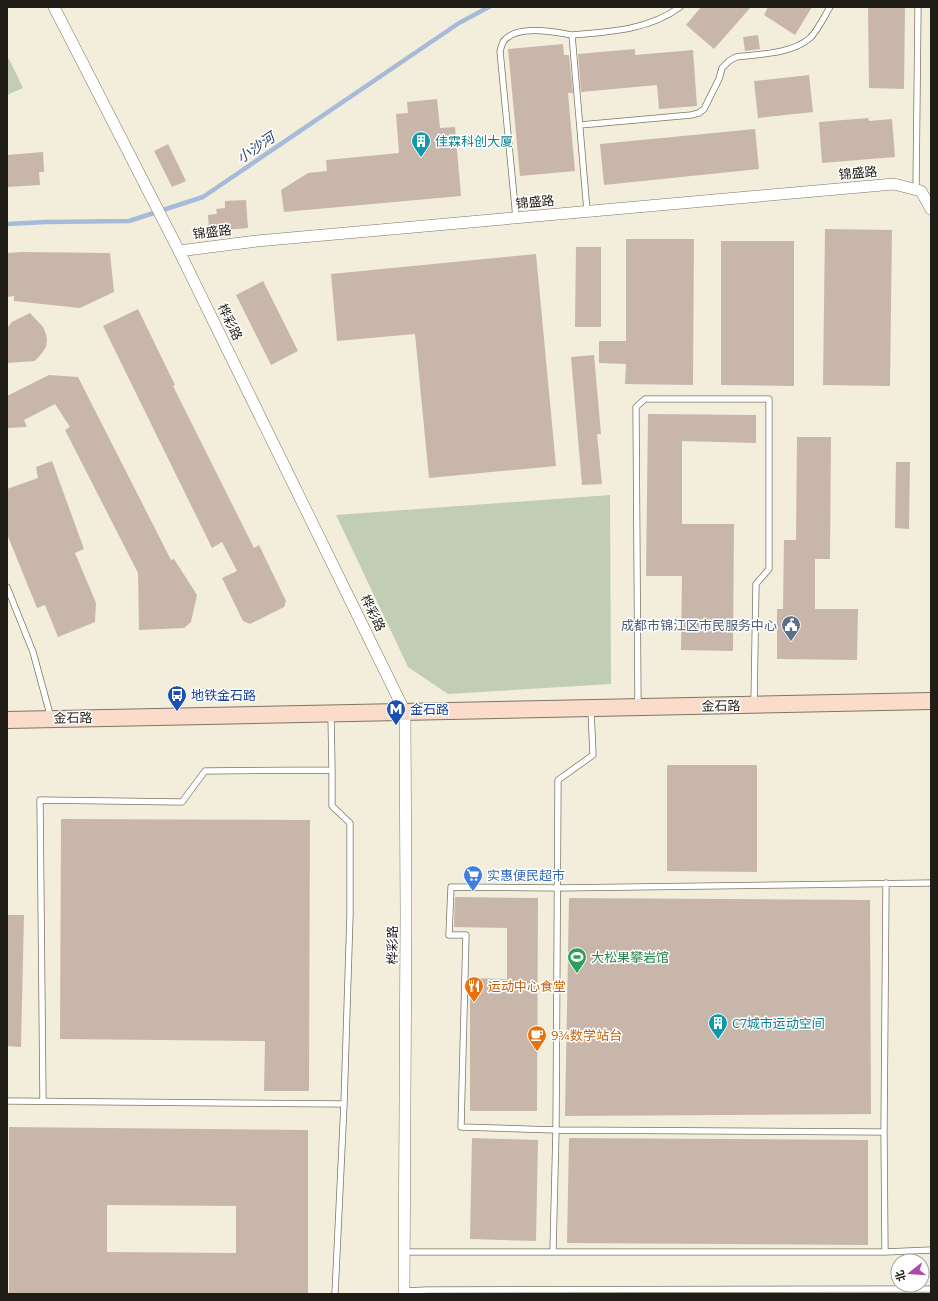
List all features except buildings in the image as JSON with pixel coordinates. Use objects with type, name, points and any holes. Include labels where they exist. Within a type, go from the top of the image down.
[{"type":"street","name":"桦彩路","points":[[54,7],[179,251],[405,712],[406,930],[404,1293]]},
{"type":"street","name":"锦盛路","points":[[179,251],[257,241],[894,184],[916,190]]},
{"type":"street","points":[[916,190],[921,191],[931,209]]},
{"type":"street","name":"金石路","points":[[7,720],[931,701]]},
{"type":"lane","points":[[516,218],[500,50],[504,41],[510,36],[520,32],[535,30],[572,35],[635,28],[652,22],[680,7]]},
{"type":"lane","points":[[580,125],[699,113],[704,109],[722,68],[728,61],[736,57],[789,49],[802,44],[811,37],[830,7]]},
{"type":"lane","points":[[916,190],[918,7]]},
{"type":"lane","points":[[572,35],[587,211]]},
{"type":"lane","points":[[638,708],[636,407],[645,399],[769,400],[769,570],[756,584],[754,705]]},
{"type":"lane","points":[[7,587],[33,652],[51,719]]},
{"type":"lane","points":[[553,1251],[556,1130],[558,780],[593,755],[591,709]]},
{"type":"lane","points":[[331,714],[332,806],[350,823],[350,915],[344,1104],[335,1294]]},
{"type":"lane","points":[[43,1101],[40,800],[182,802],[205,771],[332,770]]},
{"type":"lane","points":[[885,1252],[884,1132],[886,883]]},
{"type":"lane","points":[[884,1132],[556,1130],[461,1127],[466,935],[449,935],[451,887],[557,888],[931,883]]},
{"type":"lane","points":[[7,1101],[344,1104]]},
{"type":"lane","points":[[405,1252],[885,1252],[931,1250]]},
{"type":"lane","points":[[404,1293],[427,1290],[931,1289]]},
{"type":"green space","points":[[9,59],[23,88],[7,95],[7,60]]},
{"type":"green space","points":[[610,495],[611,684],[448,694],[408,667],[336,515]]},
{"type":"waterway","name":"小沙河","points":[[7,224],[129,221],[203,197],[459,23],[489,7]]},
{"type":"place","name":"佳霖科创大厦","points":[[421,158]]},
{"type":"place","name":"成都市锦江区市民服务中心","points":[[791,642]]},
{"type":"place","name":"地铁金石路","points":[[177,712]]},
{"type":"place","name":"金石路","points":[[396,726]]},
{"type":"place","name":"实惠便民超市","points":[[473,892]]},
{"type":"place","name":"大松果攀岩馆","points":[[577,974]]},
{"type":"place","name":"运动中心食堂","points":[[474,1003]]},
{"type":"place","name":"C7城市运动空间","points":[[718,1040]]},
{"type":"place","name":"9¾数学站台","points":[[537,1052]]}]
